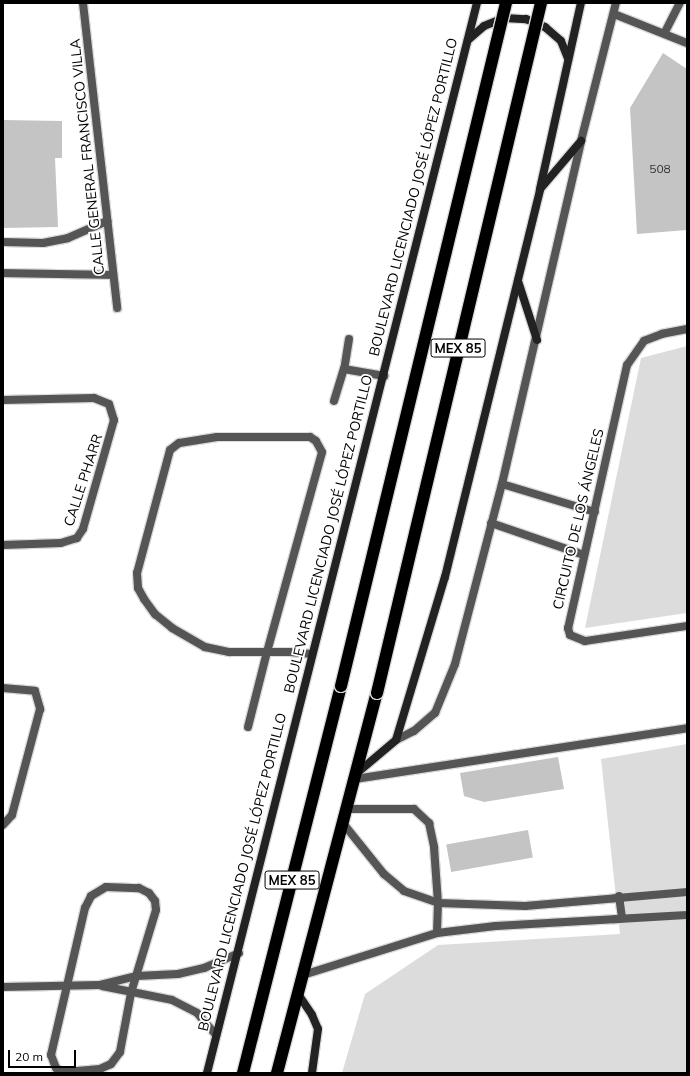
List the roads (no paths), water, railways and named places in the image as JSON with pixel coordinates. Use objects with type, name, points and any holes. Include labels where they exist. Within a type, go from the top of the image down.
[{"type":"highway","name":"MEX 85","points":[[243,1073],[341,686],[506,3]]},
{"type":"highway","name":"MEX 85","points":[[277,1073],[377,693],[542,3]]},
{"type":"street","name":"CALLE GENERAL FRANCISCO VILLA","points":[[83,3],[117,308]]},
{"type":"street","name":"BOULEVARD LICENCIADO JOSÉ LÓPEZ PORTILLO","points":[[207,1073],[239,953],[312,654],[384,376],[477,3]]},
{"type":"street","points":[[396,740],[445,577],[540,189],[581,3]]},
{"type":"street","points":[[356,776],[396,740],[423,724],[435,713],[456,664],[502,484],[581,141],[616,3]]},
{"type":"street","points":[[665,32],[680,3]]},
{"type":"street","points":[[614,14],[665,32],[687,43]]},
{"type":"street","points":[[468,40],[484,26],[497,21],[526,19],[546,27],[561,41],[568,59]]},
{"type":"street","points":[[540,189],[581,141]]},
{"type":"street","points":[[3,242],[43,243],[68,238],[107,221]]},
{"type":"street","points":[[3,272],[113,275]]},
{"type":"street","points":[[518,280],[536,340]]},
{"type":"street","name":"CIRCUITO DE LOS ÁNGELES","points":[[687,329],[662,334],[644,341],[627,365],[595,512],[568,621],[570,635],[585,641],[687,626]]},
{"type":"street","points":[[334,401],[344,369],[349,339]]},
{"type":"street","points":[[344,369],[384,376]]},
{"type":"street","name":"CALLE PHARR","points":[[3,400],[94,398],[109,404],[114,420],[114,428],[80,534],[68,542],[3,544]]},
{"type":"street","points":[[248,727],[267,652],[322,452],[320,445],[310,437],[217,437],[179,443],[170,450],[137,573],[138,588],[155,614],[191,640],[229,652],[267,652],[312,654]]},
{"type":"street","points":[[502,484],[595,512]]},
{"type":"street","points":[[491,524],[584,555]]},
{"type":"street","points":[[3,688],[35,691],[40,710],[12,815],[3,825]]},
{"type":"street","points":[[356,776],[687,728]]},
{"type":"street","points":[[346,809],[414,809],[429,823],[434,847],[438,903],[437,934]]},
{"type":"street","points":[[342,822],[384,874],[404,891],[438,903],[525,906],[619,896],[687,892]]},
{"type":"street","points":[[106,887],[139,888],[149,893],[155,901],[156,910],[131,992],[120,1052],[111,1064],[100,1069],[62,1072],[56,1068],[51,1055],[68,985],[85,908],[91,896],[106,887]]},
{"type":"street","points":[[619,896],[622,918]]},
{"type":"street","points":[[303,975],[437,934],[496,926],[687,915]]},
{"type":"street","points":[[100,985],[137,976],[178,974],[204,968],[239,953]]},
{"type":"street","points":[[3,987],[100,985],[172,1000],[197,1013],[216,1036]]},
{"type":"street","points":[[298,994],[312,1015],[318,1029],[316,1055],[312,1073]]}]
